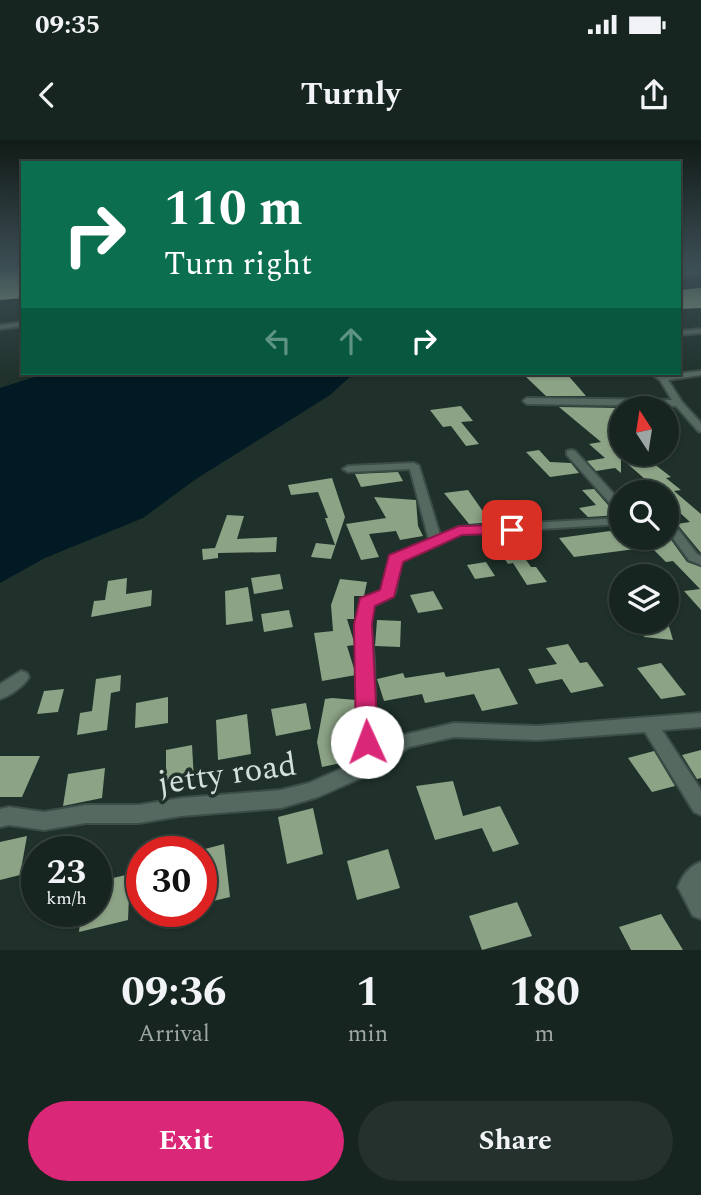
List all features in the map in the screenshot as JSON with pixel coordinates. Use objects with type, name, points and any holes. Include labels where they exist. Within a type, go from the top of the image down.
[{"type":"street","points":[[0,327],[21,324]]},
{"type":"street","points":[[681,333],[701,331]]},
{"type":"street","points":[[663,378],[701,373]]},
{"type":"street","points":[[658,375],[663,378],[674,396]]},
{"type":"street","points":[[527,401],[609,402]]},
{"type":"street","points":[[679,404],[701,429]]},
{"type":"street","points":[[571,453],[609,496]]},
{"type":"street","points":[[348,469],[414,466],[435,540]]},
{"type":"street","points":[[368,766],[363,624],[366,603],[388,593],[395,559],[459,531],[609,522]]},
{"type":"street","points":[[679,538],[693,557],[701,561]]},
{"type":"street","points":[[0,693],[21,677]]},
{"type":"street","name":"jetty road","points":[[0,818],[9,816],[44,821],[86,814],[139,814],[181,807],[281,799],[311,791],[368,766],[405,741],[454,730],[538,733],[701,720]]},
{"type":"street","points":[[649,724],[701,806]]},
{"type":"street","points":[[701,872],[688,887],[701,908]]},
{"type":"water","points":[[41,375],[352,375],[330,395],[196,479],[143,518],[45,558],[0,583],[0,388]]},
{"type":"building","points":[[681,304],[701,304],[701,308],[681,309]]},
{"type":"building","points":[[568,375],[586,396],[546,396],[525,376]]},
{"type":"building","points":[[461,406],[473,421],[461,422],[479,444],[466,446],[451,426],[443,427],[430,410]]},
{"type":"building","points":[[559,407],[609,408],[609,466],[621,466],[621,473],[615,468],[596,471],[587,461],[605,458],[589,444],[601,442]]},
{"type":"building","points":[[539,450],[550,462],[571,463],[579,473],[550,477],[526,452]]},
{"type":"building","points":[[630,466],[657,466],[671,477],[666,478],[668,480],[646,480]]},
{"type":"building","points":[[398,472],[403,481],[361,487],[355,474]]},
{"type":"building","points":[[332,478],[345,517],[331,559],[311,557],[316,543],[335,545],[325,518],[328,518],[318,492],[291,495],[288,485]]},
{"type":"building","points":[[594,489],[609,506],[609,516],[588,517],[579,508],[596,505],[582,490]]},
{"type":"building","points":[[468,490],[493,522],[469,524],[444,493]]},
{"type":"building","points":[[679,495],[701,514],[701,553],[679,526],[679,524],[690,522],[679,512]]},
{"type":"building","points":[[374,497],[416,500],[418,526],[423,536],[400,540],[396,531],[369,534],[379,557],[361,560],[346,524],[386,518]]},
{"type":"building","points":[[227,515],[244,516],[237,539],[277,537],[276,552],[218,553],[218,558],[203,560],[202,549],[215,548]]},
{"type":"building","points":[[609,531],[609,550],[628,550],[574,557],[559,538]]},
{"type":"building","points":[[517,547],[531,567],[536,567],[547,582],[527,585],[513,563],[508,564],[498,549]]},
{"type":"building","points":[[654,550],[678,550],[687,562],[701,567],[701,610],[684,591],[700,589],[679,564],[666,562]]},
{"type":"building","points":[[486,562],[495,576],[475,579],[467,565]]},
{"type":"building","points":[[280,574],[283,589],[254,594],[251,578]]},
{"type":"building","points":[[127,578],[126,594],[152,590],[151,606],[91,617],[94,601],[105,600],[108,581]]},
{"type":"building","points":[[340,579],[367,582],[364,596],[354,596],[354,619],[347,619],[355,645],[347,646],[356,675],[322,681],[314,633],[333,631],[331,605]]},
{"type":"building","points":[[248,587],[253,621],[226,625],[225,591]]},
{"type":"building","points":[[433,591],[443,609],[418,613],[410,595]]},
{"type":"building","points":[[289,610],[293,627],[264,632],[261,614]]},
{"type":"building","points":[[377,620],[401,621],[400,647],[375,646]]},
{"type":"building","points":[[643,634],[671,634],[673,640],[644,637]]},
{"type":"building","points":[[568,644],[580,663],[587,662],[604,686],[571,693],[562,679],[536,684],[528,669],[557,664],[546,648]]},
{"type":"building","points":[[661,663],[686,695],[661,699],[637,668]]},
{"type":"building","points":[[499,668],[518,704],[482,711],[474,694],[425,703],[422,694],[384,701],[377,679],[403,673],[405,678],[444,672],[446,677]]},
{"type":"building","points":[[121,675],[120,691],[111,693],[107,730],[77,735],[80,713],[92,711],[96,679]]},
{"type":"building","points":[[64,689],[58,712],[37,714],[44,691]]},
{"type":"building","points":[[168,697],[168,723],[135,728],[136,703]]},
{"type":"building","points":[[325,699],[356,700],[353,733],[334,731],[341,763],[322,767],[317,742]]},
{"type":"building","points":[[306,703],[311,729],[276,736],[271,709]]},
{"type":"building","points":[[247,714],[251,754],[218,760],[216,720]]},
{"type":"building","points":[[192,745],[194,780],[166,786],[166,750]]},
{"type":"building","points":[[701,750],[701,778],[697,779],[682,755]]},
{"type":"building","points":[[654,751],[675,786],[652,792],[628,758]]},
{"type":"building","points":[[0,756],[40,756],[22,797],[0,797]]},
{"type":"building","points":[[105,768],[102,798],[63,806],[68,774]]},
{"type":"building","points":[[453,781],[463,816],[500,806],[519,844],[493,852],[482,828],[435,840],[416,786]]},
{"type":"building","points":[[313,808],[323,854],[287,864],[278,817]]},
{"type":"building","points":[[21,837],[20,875],[0,880],[0,842]]},
{"type":"building","points":[[224,844],[230,897],[217,900],[217,846]]},
{"type":"building","points":[[388,849],[400,888],[357,900],[347,861]]},
{"type":"building","points":[[126,875],[126,920],[112,924],[112,878]]},
{"type":"building","points":[[517,902],[532,936],[482,950],[469,916]]},
{"type":"building","points":[[661,914],[683,950],[631,950],[619,927]]},
{"type":"building","points":[[80,927],[99,927],[79,932]]},
{"type":"route","points":[[367,742],[363,624],[366,603],[388,593],[395,559],[459,531],[512,530]]}]
